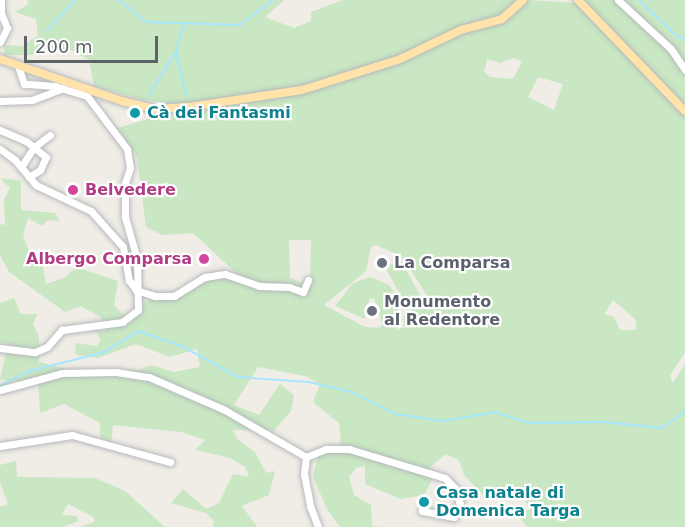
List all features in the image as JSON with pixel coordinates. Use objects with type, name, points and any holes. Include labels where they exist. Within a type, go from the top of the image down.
[{"type":"main road","points":[[0,59],[66,86],[153,109],[302,90],[398,60],[461,30],[502,19],[523,0]]},
{"type":"main road","points":[[578,0],[685,111]]},
{"type":"street","points":[[0,42],[7,28],[1,0]]},
{"type":"street","points":[[618,0],[671,50],[685,70]]},
{"type":"street","points":[[0,348],[35,352],[47,347],[62,330],[129,319],[138,310],[137,259],[125,217],[125,183],[130,168],[127,149],[95,102],[66,86],[24,84],[18,66]]},
{"type":"street","points":[[0,101],[32,100],[66,86]]},
{"type":"street","points":[[0,130],[34,147],[47,159],[40,170],[29,177]]},
{"type":"street","points":[[21,166],[34,147],[50,135]]},
{"type":"street","points":[[0,148],[52,196],[91,211],[123,247],[129,280],[136,290],[155,296],[174,296],[205,277],[225,274],[260,286],[306,290],[308,280]]},
{"type":"street","points":[[0,390],[62,373],[116,372],[149,377],[224,409],[306,457]]},
{"type":"street","points":[[0,446],[72,435],[170,462]]},
{"type":"street","points":[[306,457],[326,449],[349,448],[445,478],[454,488],[460,504],[454,517],[422,511]]},
{"type":"street","points":[[306,457],[308,495],[318,527]]},
{"type":"green space","points":[[27,0],[284,0],[265,17],[294,28],[311,21],[311,12],[343,0],[519,0],[501,16],[460,27],[397,58],[302,88],[183,105],[143,100],[94,86],[89,60],[71,50],[45,48],[32,55],[5,55],[4,45],[22,46],[38,36],[36,19],[15,12],[29,4]]},
{"type":"green space","points":[[527,0],[577,3],[685,114],[685,352],[670,376],[673,383],[685,364],[685,527],[527,527],[517,514],[533,508],[513,492],[489,501],[464,475],[459,460],[445,454],[425,472],[434,476],[424,495],[400,499],[365,484],[365,466],[356,468],[349,477],[354,495],[371,505],[372,526],[382,527],[340,527],[327,509],[313,477],[320,448],[339,445],[341,441],[339,423],[313,402],[320,384],[305,376],[258,367],[234,405],[259,415],[280,384],[294,395],[291,411],[274,431],[233,430],[237,439],[255,452],[266,473],[275,471],[269,495],[242,506],[257,527],[213,527],[214,521],[206,513],[171,503],[183,489],[206,509],[219,503],[233,474],[249,477],[245,467],[230,458],[195,450],[205,440],[181,432],[113,425],[111,443],[100,437],[100,423],[64,404],[40,413],[38,383],[0,380],[8,343],[0,343],[0,303],[14,298],[21,314],[37,314],[33,325],[39,336],[39,362],[71,370],[139,370],[151,365],[174,372],[200,367],[197,349],[170,357],[136,344],[98,358],[76,355],[75,343],[97,346],[101,340],[94,329],[105,331],[101,317],[80,306],[65,312],[9,272],[0,255],[0,224],[5,225],[4,200],[10,188],[0,178],[21,181],[21,210],[55,213],[60,221],[48,220],[42,226],[28,218],[23,235],[28,249],[41,258],[46,284],[64,278],[76,267],[118,281],[114,306],[130,320],[139,313],[141,304],[151,300],[175,298],[197,283],[238,275],[193,233],[162,235],[146,227],[137,157],[118,128],[165,114],[303,93],[462,32],[504,21]],"holes":[[[514,58],[522,62],[513,79],[490,77],[484,72],[487,59],[500,63]],[[538,77],[563,84],[554,110],[528,97]],[[289,240],[311,240],[310,286],[290,278]],[[376,245],[401,256],[427,295],[403,317],[404,328],[397,329],[394,318],[378,328],[365,327],[324,305],[366,271],[371,247]],[[613,300],[636,320],[636,330],[620,330],[614,317],[604,314]]]},
{"type":"green space","points":[[582,0],[685,0],[685,107]]},
{"type":"green space","points":[[400,259],[420,295],[405,303],[385,267]]},
{"type":"green space","points":[[370,277],[389,285],[399,299],[398,311],[382,323],[374,298],[369,299],[365,319],[335,306],[353,283]]},
{"type":"green space","points":[[16,461],[17,477],[95,478],[125,491],[165,527],[79,527],[95,522],[93,517],[68,504],[62,515],[76,516],[79,521],[62,527],[0,527],[0,507],[8,504],[0,482],[0,465]]},
{"type":"waterway","points":[[47,31],[75,0]]},
{"type":"waterway","points":[[119,0],[147,22],[240,25],[273,0]]},
{"type":"waterway","points":[[639,0],[677,36],[685,39]]},
{"type":"waterway","points":[[149,95],[176,52],[184,24]]},
{"type":"waterway","points":[[176,53],[187,96]]},
{"type":"waterway","points":[[0,386],[30,371],[105,352],[138,331],[182,346],[238,377],[309,382],[351,392],[396,414],[443,421],[495,412],[529,423],[604,422],[662,428],[685,412]]},
{"type":"place","name":"Cà dei Fantasmi","points":[[135,113]]},
{"type":"place","name":"Belvedere","points":[[73,190]]},
{"type":"place","name":"Albergo Comparsa","points":[[204,259]]},
{"type":"place","name":"La Comparsa","points":[[382,263]]},
{"type":"place","name":"Monumento al Redentore","points":[[372,311]]},
{"type":"place","name":"Casa natale di Domenica Targa","points":[[424,502]]}]
